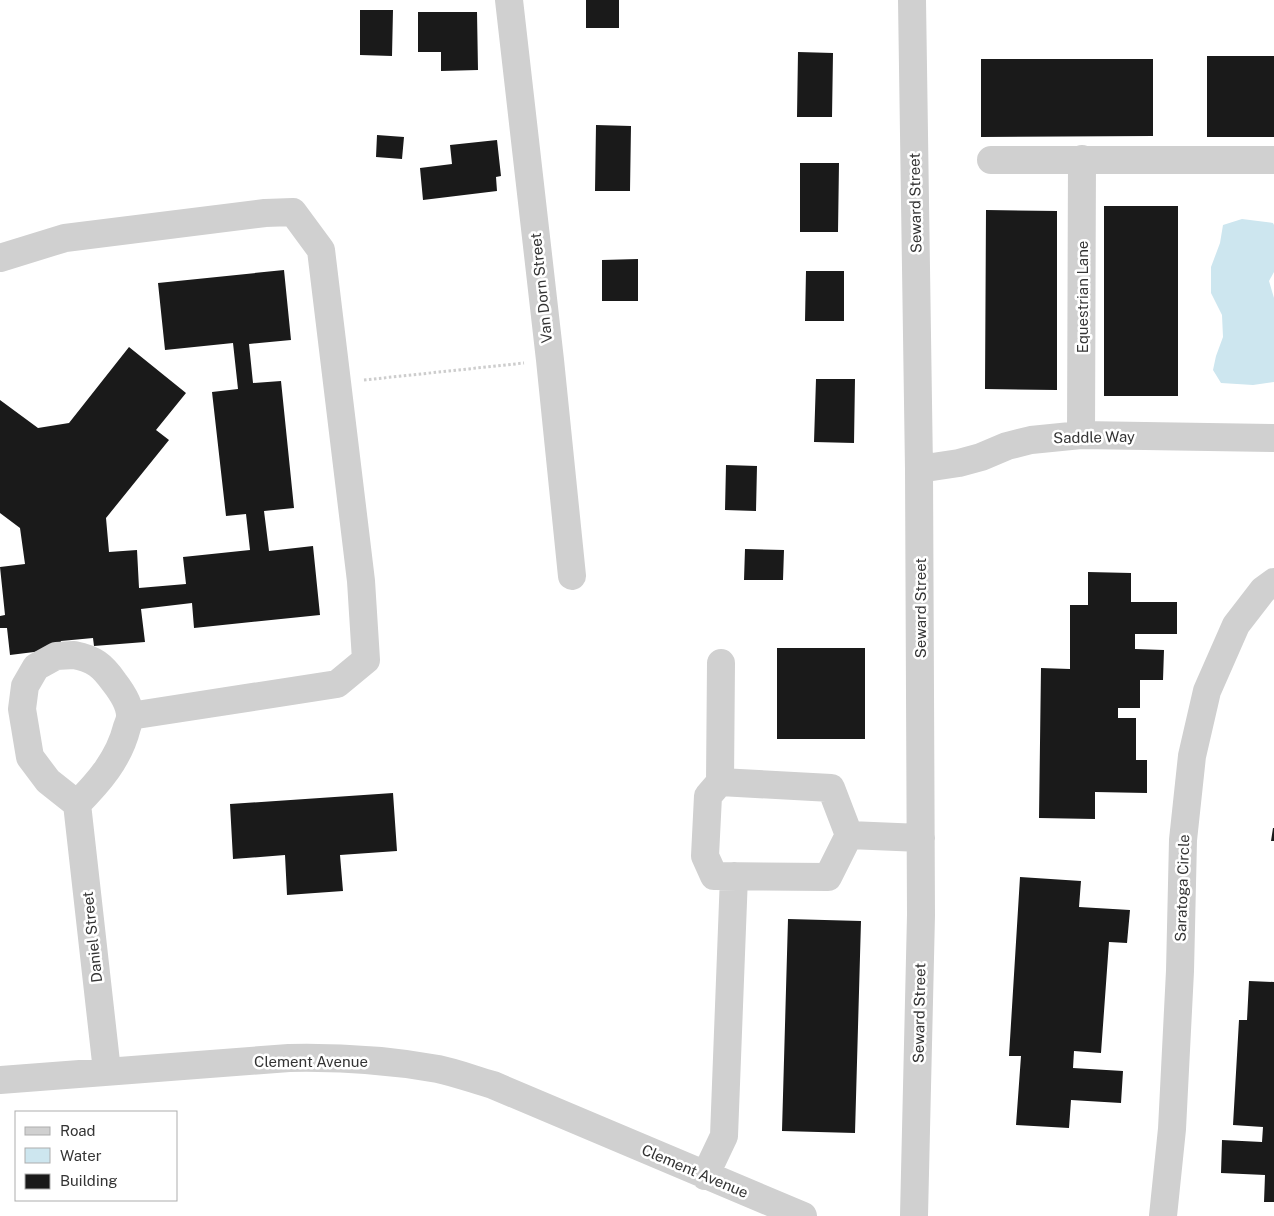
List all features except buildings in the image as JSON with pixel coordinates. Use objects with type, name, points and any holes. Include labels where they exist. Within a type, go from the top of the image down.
[{"type":"street","name":"Van Dorn Street","points":[[509,0],[550,360],[572,576]]},
{"type":"street","name":"Seward Street","points":[[912,0],[919,469],[921,838],[914,1216]]},
{"type":"street","name":"Equestrian Lane","points":[[1082,159],[1082,435]]},
{"type":"street","points":[[991,160],[1274,160]]},
{"type":"street","points":[[0,258],[65,238],[293,212],[321,250],[361,581],[366,660],[337,684],[130,716]]},
{"type":"street","name":"Saddle Way","points":[[919,469],[959,463],[981,457],[1007,446],[1031,440],[1082,435],[1274,438]]},
{"type":"street","name":"Saratoga Circle","points":[[1163,1216],[1172,1129],[1180,971],[1183,840],[1192,756],[1207,691],[1236,625],[1263,590],[1274,582]]},
{"type":"street","points":[[74,654],[90,658],[108,673],[124,695],[130,716],[125,736],[115,758],[97,784],[77,804],[48,781],[30,756],[22,709],[25,686],[36,667],[56,656],[74,654]]},
{"type":"street","points":[[720,782],[831,788],[849,835],[828,877],[714,876],[705,856],[708,796],[720,782],[721,663]]},
{"type":"street","name":"Daniel Street","points":[[77,804],[107,1071]]},
{"type":"street","points":[[849,835],[921,838]]},
{"type":"street","points":[[705,1176],[724,1136],[734,876]]},
{"type":"street","name":"Clement Avenue","points":[[0,1080],[289,1058],[386,1061],[440,1070],[493,1085],[803,1216]]},
{"type":"path","points":[[338,384],[550,360]]},
{"type":"water","points":[[1242,219],[1273,223],[1274,225],[1274,272],[1269,281],[1274,298],[1274,382],[1253,385],[1221,383],[1213,370],[1223,337],[1222,315],[1211,293],[1211,267],[1220,243],[1223,225]]}]
